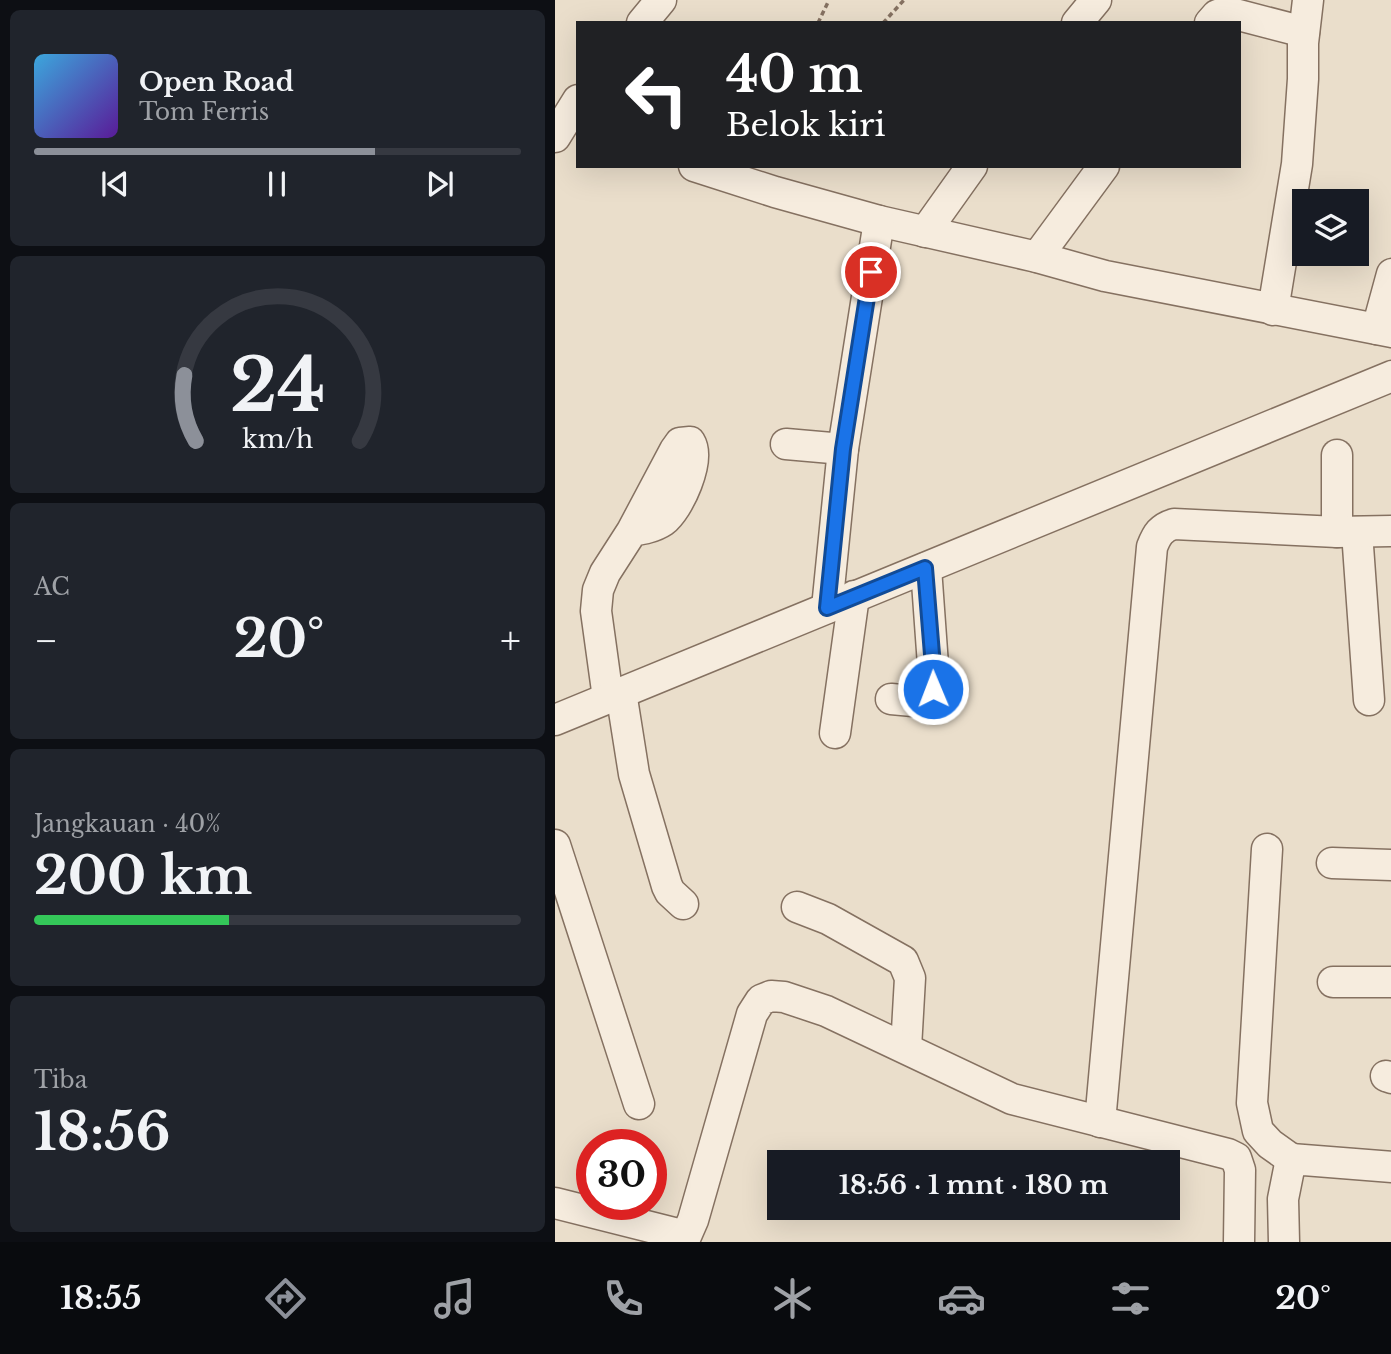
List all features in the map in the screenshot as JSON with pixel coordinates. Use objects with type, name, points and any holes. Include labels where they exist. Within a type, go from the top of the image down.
[{"type":"street","points":[[645,21],[661,0]]},
{"type":"street","points":[[1079,21],[1096,0]]},
{"type":"street","points":[[1273,310],[1297,164],[1308,0]]},
{"type":"street","points":[[1212,21],[1217,15],[1227,12],[1304,32]]},
{"type":"street","points":[[555,137],[571,100]]},
{"type":"street","points":[[700,168],[879,221],[1037,257],[1105,276],[1384,330],[1391,274]]},
{"type":"street","points":[[925,232],[971,168]]},
{"type":"street","points":[[1037,257],[1103,168]]},
{"type":"street","points":[[835,733],[843,449],[879,221]]},
{"type":"street","points":[[555,720],[1391,376]]},
{"type":"street","points":[[786,444],[843,449]]},
{"type":"street","points":[[1337,455],[1369,700]]},
{"type":"street","points":[[1100,1122],[1152,547],[1156,536],[1164,528],[1175,524],[1347,532],[1391,531]]},
{"type":"street","points":[[633,531],[605,573],[598,590],[596,611],[634,774],[667,886],[683,904]]},
{"type":"street","points":[[891,699],[924,702],[933,689],[925,568]]},
{"type":"street","points":[[555,845],[639,1104]]},
{"type":"street","points":[[1267,849],[1252,1103],[1258,1131],[1270,1144],[1291,1159],[1391,1167]]},
{"type":"street","points":[[1332,863],[1391,865]]},
{"type":"street","points":[[797,907],[827,919],[903,961],[910,978],[906,1048]]},
{"type":"street","points":[[1333,982],[1391,982]]},
{"type":"street","points":[[555,1203],[685,1239],[693,1220],[752,1014],[761,1000],[771,996],[784,997],[826,1011],[1012,1099],[1236,1157],[1240,1170],[1239,1242]]},
{"type":"street","points":[[1284,1242],[1284,1199],[1291,1159]]},
{"type":"path","points":[[819,21],[829,0]]},
{"type":"path","points":[[885,21],[904,0]]},
{"type":"route","points":[[871,272],[843,449],[827,608],[925,568],[933,689]]}]
